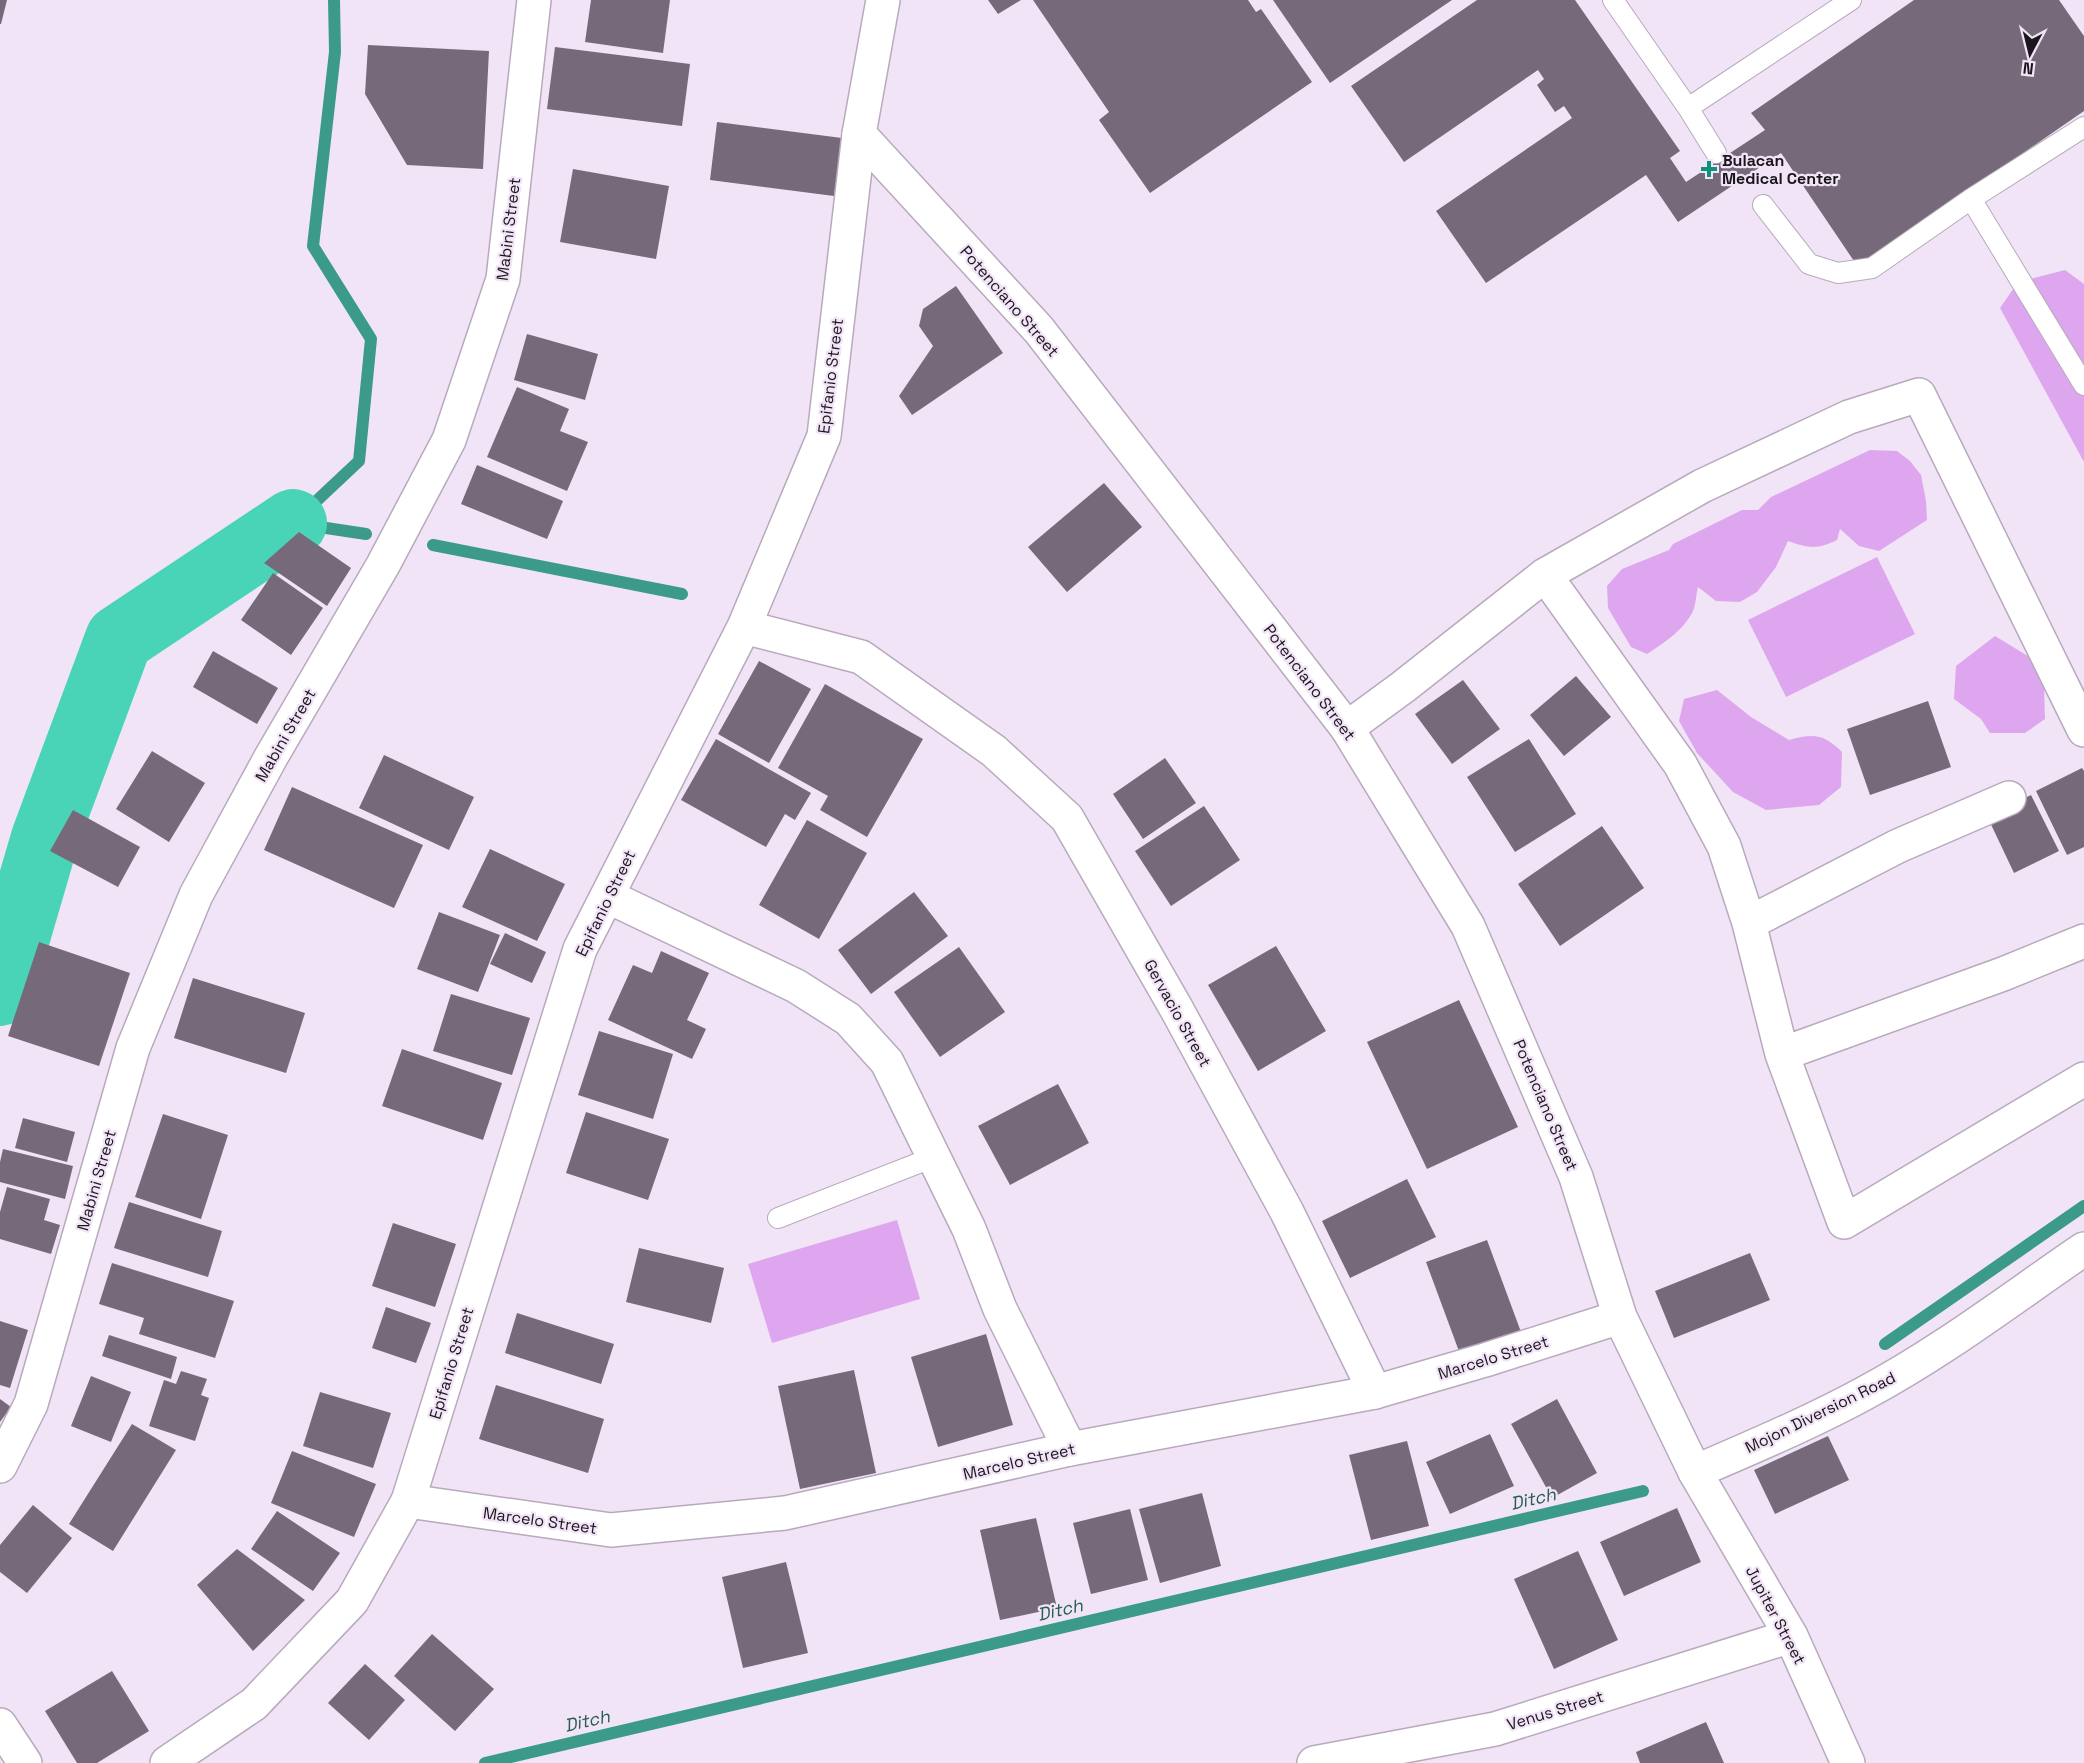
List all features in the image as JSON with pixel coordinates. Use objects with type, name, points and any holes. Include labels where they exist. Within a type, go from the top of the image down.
[{"type":"street","name":"Mabini Street","points":[[0,1466],[32,1404],[134,1048],[196,895],[271,757],[383,565],[449,440],[503,279],[534,0]]},
{"type":"street","name":"Epifanio Street","points":[[167,1763],[254,1704],[352,1600],[408,1501],[580,949],[744,627],[824,436],[859,134],[882,0]]},
{"type":"street","name":"Potenciano Street","points":[[859,134],[1039,330],[1347,728],[1468,926],[1576,1177],[1620,1317]]},
{"type":"street","points":[[1347,728],[1545,575],[1702,486],[1849,417],[1919,395],[2084,730]]},
{"type":"street","points":[[1545,575],[1680,764],[1724,846],[1749,923],[1782,1054],[1844,1222],[2084,1079]]},
{"type":"street","name":"Gervacio Street","points":[[744,627],[861,657],[994,751],[1067,818],[1176,1008],[1287,1212],[1375,1392]]},
{"type":"street","points":[[1749,923],[1898,846],[2009,798]]},
{"type":"street","points":[[607,896],[796,986],[848,1019],[887,1062],[969,1228],[1000,1309],[1070,1449]]},
{"type":"street","points":[[1782,1054],[2084,942]]},
{"type":"street","name":"Mojon Diversion Road","points":[[1695,1472],[1801,1426],[1867,1392],[1926,1357],[2084,1249]]},
{"type":"street","points":[[1620,1317],[1695,1472]]},
{"type":"street","name":"Marcelo Street","points":[[408,1501],[611,1530],[785,1513],[1070,1449],[1375,1392],[1620,1317]]},
{"type":"street","name":"Jupiter Street","points":[[1695,1472],[1791,1636],[1848,1763]]},
{"type":"street","name":"Venus Street","points":[[1314,1763],[1495,1729],[1791,1636]]},
{"type":"street","points":[[0,1725],[25,1763]]},
{"type":"lane","points":[[1613,0],[1688,108],[1716,153]]},
{"type":"lane","points":[[1688,108],[1851,0]]},
{"type":"lane","points":[[1763,205],[1809,264],[1838,273],[1872,268],[1971,199],[2084,127]]},
{"type":"lane","points":[[1971,199],[2084,385]]},
{"type":"lane","points":[[778,1218],[934,1157]]},
{"type":"shaded area","points":[[2065,270],[2084,284],[2084,462],[2000,308],[2018,282]]},
{"type":"shaded area","points":[[1870,450],[1897,451],[1910,461],[1921,475],[1927,520],[1879,551],[1859,546],[1840,529],[1837,540],[1818,547],[1788,541],[1776,567],[1757,592],[1740,602],[1716,601],[1698,587],[1693,611],[1673,636],[1647,654],[1631,647],[1608,608],[1607,586],[1622,569],[1669,550],[1673,544],[1742,510],[1758,510],[1771,497]]},
{"type":"shaded area","points":[[1877,557],[1915,634],[1786,697],[1748,620]]},
{"type":"shaded area","points":[[1995,636],[2031,658],[2044,686],[2045,719],[2025,733],[1990,733],[1981,719],[1954,699],[1956,666]]},
{"type":"shaded area","points":[[1717,690],[1751,717],[1789,740],[1812,736],[1824,738],[1836,746],[1842,752],[1841,787],[1819,805],[1766,810],[1733,792],[1697,753],[1679,721],[1684,699]]},
{"type":"shaded area","points":[[897,1220],[920,1299],[772,1343],[748,1264]]},
{"type":"building","points":[[0,0],[7,0],[1,24],[0,24]]},
{"type":"building","points":[[591,0],[670,0],[663,53],[585,42]]},
{"type":"building","points":[[988,0],[1021,0],[998,14]]},
{"type":"building","points":[[1033,0],[1248,0],[1256,12],[1261,9],[1312,82],[1150,193],[1099,120],[1109,112]]},
{"type":"building","points":[[1273,0],[1452,0],[1330,83]]},
{"type":"building","points":[[1477,0],[1575,0],[1680,151],[1670,158],[1686,182],[1765,130],[1751,113],[1914,0],[2059,0],[2084,36],[2084,111],[1858,267],[1781,153],[1678,222],[1646,175],[1486,283],[1436,211],[1572,118],[1564,106],[1555,112],[1537,85],[1544,79],[1538,70],[1404,162],[1351,86]]},
{"type":"building","points":[[368,45],[489,51],[483,169],[407,165],[365,94]]},
{"type":"building","points":[[555,47],[690,64],[682,126],[547,109]]},
{"type":"building","points":[[717,122],[842,138],[834,196],[710,180]]},
{"type":"building","points":[[573,169],[669,186],[656,259],[560,242]]},
{"type":"building","points":[[956,286],[1003,353],[912,415],[899,396],[933,346],[919,326],[923,309]]},
{"type":"building","points":[[527,334],[598,354],[585,400],[514,380]]},
{"type":"building","points":[[517,387],[569,409],[560,431],[588,442],[567,491],[487,457]]},
{"type":"building","points":[[477,465],[563,501],[547,539],[461,504]]},
{"type":"building","points":[[1104,483],[1142,527],[1067,592],[1028,547]]},
{"type":"building","points":[[299,532],[351,568],[327,606],[264,563]]},
{"type":"building","points":[[273,573],[323,608],[291,655],[241,620]]},
{"type":"building","points":[[213,651],[278,688],[257,724],[193,687]]},
{"type":"building","points":[[759,661],[811,689],[769,763],[718,734]]},
{"type":"building","points":[[1576,676],[1611,717],[1564,756],[1530,715]]},
{"type":"building","points":[[1463,680],[1500,729],[1452,764],[1415,714]]},
{"type":"building","points":[[825,684],[923,739],[867,837],[820,810],[828,796],[778,768]]},
{"type":"building","points":[[1928,701],[1951,767],[1870,795],[1847,729]]},
{"type":"building","points":[[716,739],[811,793],[795,820],[785,814],[766,847],[681,800]]},
{"type":"building","points":[[1529,739],[1576,814],[1515,852],[1467,777]]},
{"type":"building","points":[[152,751],[205,783],[169,842],[116,809]]},
{"type":"building","points":[[384,755],[474,797],[449,850],[359,808]]},
{"type":"building","points":[[1165,758],[1196,803],[1143,839],[1113,794]]},
{"type":"building","points":[[2082,768],[2084,771],[2084,847],[2067,855],[2036,791]]},
{"type":"building","points":[[292,787],[423,845],[394,908],[264,850]]},
{"type":"building","points":[[2031,795],[2059,851],[2014,873],[1987,816]]},
{"type":"building","points":[[1204,806],[1240,860],[1171,906],[1135,851]]},
{"type":"building","points":[[73,810],[140,847],[118,887],[50,851]]},
{"type":"building","points":[[807,820],[867,853],[819,939],[759,905]]},
{"type":"building","points":[[1602,826],[1644,888],[1560,946],[1518,884]]},
{"type":"building","points":[[490,849],[565,884],[537,941],[462,907]]},
{"type":"building","points":[[914,892],[948,936],[871,994],[838,950]]},
{"type":"building","points":[[439,912],[500,935],[478,992],[417,969]]},
{"type":"building","points":[[505,933],[546,952],[532,983],[490,964]]},
{"type":"building","points":[[39,942],[130,973],[99,1066],[8,1036]]},
{"type":"building","points":[[1276,946],[1326,1031],[1258,1071],[1208,985]]},
{"type":"building","points":[[959,947],[1005,1012],[940,1057],[894,992]]},
{"type":"building","points":[[661,951],[709,973],[687,1020],[706,1029],[692,1059],[608,1020],[633,965],[652,973]]},
{"type":"building","points":[[193,978],[305,1013],[286,1073],[174,1038]]},
{"type":"building","points":[[451,994],[530,1018],[512,1075],[433,1051]]},
{"type":"building","points":[[1459,1000],[1518,1127],[1427,1169],[1367,1042]]},
{"type":"building","points":[[599,1031],[673,1054],[653,1119],[578,1095]]},
{"type":"building","points":[[402,1049],[502,1083],[483,1140],[382,1106]]},
{"type":"building","points":[[1058,1084],[1089,1143],[1010,1185],[978,1126]]},
{"type":"building","points":[[586,1112],[669,1139],[648,1200],[566,1173]]},
{"type":"building","points":[[163,1114],[228,1135],[201,1219],[135,1197]]},
{"type":"building","points":[[23,1118],[75,1132],[67,1162],[15,1148]]},
{"type":"building","points":[[3,1149],[73,1166],[65,1199],[0,1182],[0,1162]]},
{"type":"building","points":[[1407,1179],[1436,1237],[1350,1278],[1322,1221]]},
{"type":"building","points":[[7,1187],[50,1199],[44,1220],[60,1225],[51,1254],[0,1239],[0,1212]]},
{"type":"building","points":[[129,1202],[222,1231],[208,1277],[114,1248]]},
{"type":"building","points":[[393,1223],[456,1244],[435,1307],[372,1286]]},
{"type":"building","points":[[1487,1240],[1521,1332],[1460,1354],[1426,1262]]},
{"type":"building","points":[[639,1248],[724,1268],[711,1323],[626,1302]]},
{"type":"building","points":[[1750,1253],[1770,1300],[1674,1338],[1655,1291]]},
{"type":"building","points":[[112,1263],[234,1301],[215,1358],[139,1334],[144,1318],[99,1304]]},
{"type":"building","points":[[386,1307],[431,1323],[416,1363],[372,1348]]},
{"type":"building","points":[[517,1313],[614,1344],[601,1384],[505,1353]]},
{"type":"building","points":[[0,1321],[28,1330],[10,1388],[0,1385]]},
{"type":"building","points":[[986,1334],[1013,1425],[938,1447],[911,1357]]},
{"type":"building","points":[[109,1335],[177,1357],[171,1379],[102,1356]]},
{"type":"building","points":[[854,1370],[876,1473],[800,1489],[778,1386]]},
{"type":"building","points":[[181,1371],[207,1379],[201,1395],[209,1398],[195,1441],[149,1426],[164,1380],[176,1384]]},
{"type":"building","points":[[91,1376],[131,1392],[111,1442],[71,1426]]},
{"type":"building","points":[[496,1385],[604,1419],[588,1473],[479,1439]]},
{"type":"building","points":[[320,1392],[391,1413],[373,1468],[303,1446]]},
{"type":"building","points":[[0,1399],[11,1407],[0,1422]]},
{"type":"building","points":[[1557,1399],[1597,1473],[1552,1498],[1511,1424]]},
{"type":"building","points":[[132,1424],[176,1450],[113,1551],[69,1524]]},
{"type":"building","points":[[1490,1434],[1514,1486],[1450,1514],[1426,1462]]},
{"type":"building","points":[[1828,1436],[1849,1480],[1775,1514],[1754,1470]]},
{"type":"building","points":[[1407,1441],[1429,1526],[1371,1540],[1349,1455]]},
{"type":"building","points":[[292,1451],[376,1484],[354,1537],[271,1503]]},
{"type":"building","points":[[1202,1493],[1221,1566],[1160,1583],[1139,1509]]},
{"type":"building","points":[[33,1505],[72,1538],[27,1593],[0,1572],[0,1545]]},
{"type":"building","points":[[1677,1508],[1701,1562],[1624,1596],[1600,1542]]},
{"type":"building","points":[[1130,1509],[1148,1580],[1091,1594],[1073,1523]]},
{"type":"building","points":[[277,1511],[340,1553],[313,1591],[251,1549]]},
{"type":"building","points":[[1036,1518],[1057,1608],[1000,1620],[980,1530]]},
{"type":"building","points":[[237,1549],[305,1600],[253,1651],[197,1585]]},
{"type":"building","points":[[1578,1551],[1618,1640],[1554,1669],[1514,1579]]},
{"type":"building","points":[[786,1562],[808,1653],[743,1668],[722,1577]]},
{"type":"building","points":[[432,1634],[494,1689],[455,1731],[394,1676]]},
{"type":"building","points":[[365,1664],[405,1700],[369,1740],[328,1703]]},
{"type":"building","points":[[112,1671],[149,1731],[97,1763],[77,1763],[45,1711]]},
{"type":"building","points":[[1706,1722],[1724,1763],[1640,1763],[1636,1752]]},
{"type":"waterway","points":[[293,523],[359,461],[371,339],[313,246],[335,52],[334,0]]},
{"type":"waterway","points":[[293,523],[366,534]]},
{"type":"waterway","points":[[0,992],[45,838],[119,639],[293,523]]},
{"type":"waterway","points":[[433,545],[682,594]]},
{"type":"waterway","points":[[1885,1344],[2084,1206]]},
{"type":"waterway","name":"Ditch","points":[[485,1763],[1643,1491]]},
{"type":"place","name":"Bulacan Medical Center","points":[[1709,169]]}]
